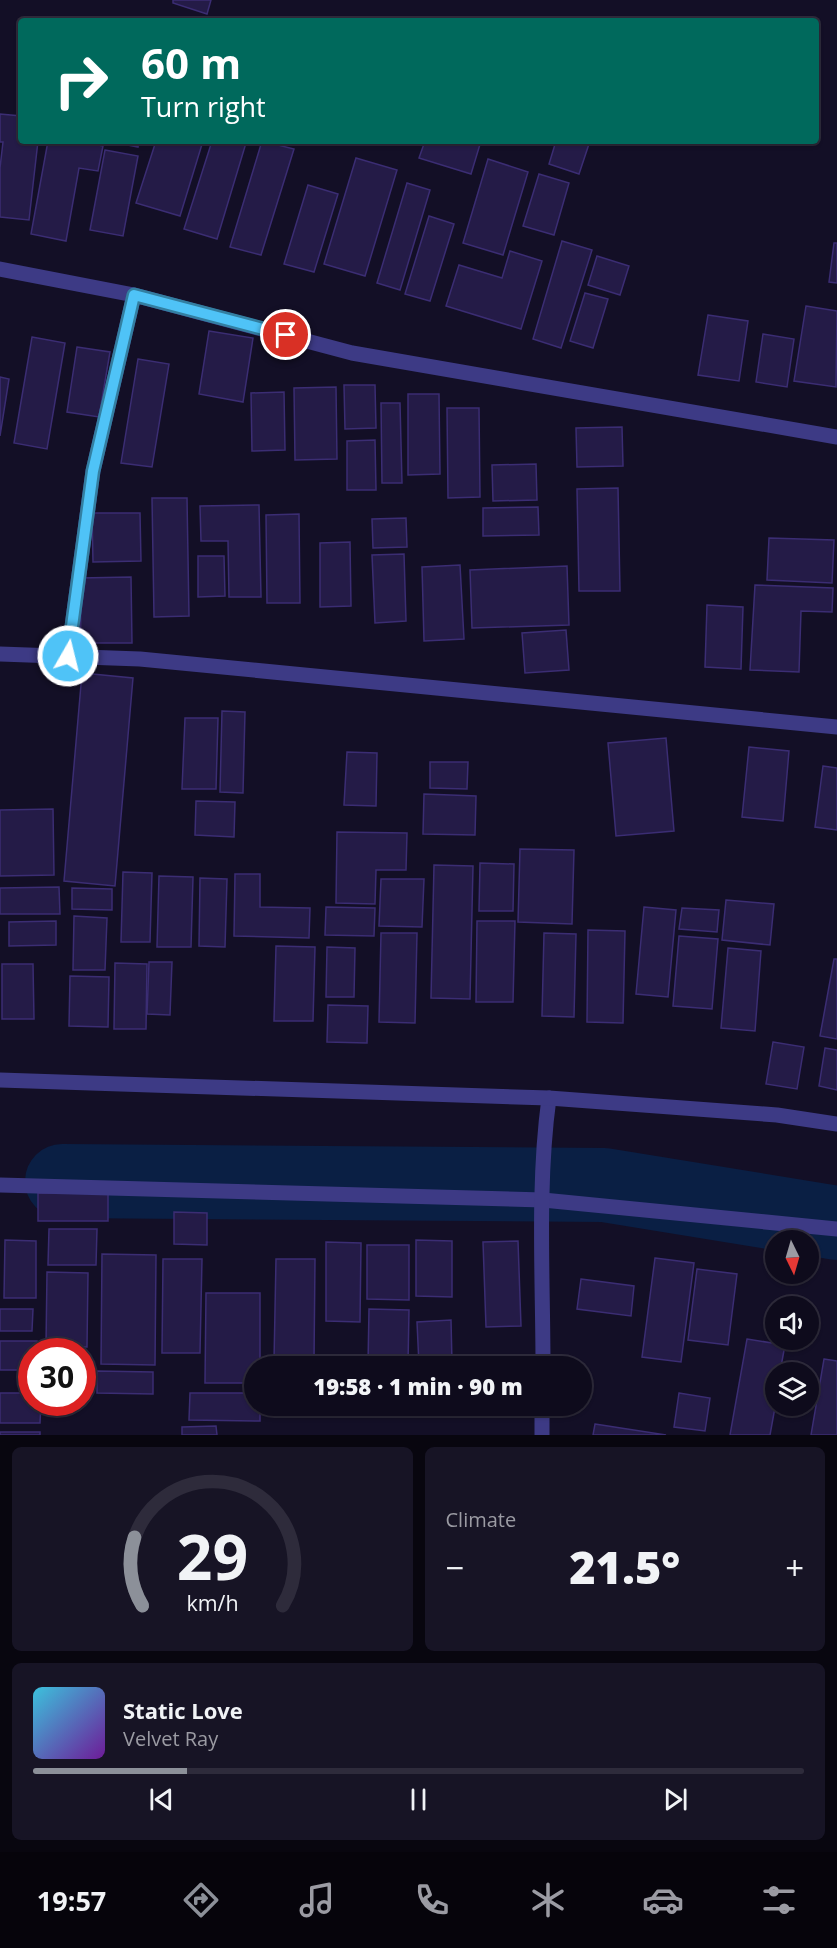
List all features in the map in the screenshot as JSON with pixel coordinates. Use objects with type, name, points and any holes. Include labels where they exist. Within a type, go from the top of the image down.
[{"type":"street","points":[[0,269],[134,295],[352,353],[837,437]]},
{"type":"street","points":[[68,656],[93,471],[134,295]]},
{"type":"street","points":[[0,654],[152,660],[837,727]]},
{"type":"street","points":[[0,1080],[549,1098],[777,1115],[837,1124]]},
{"type":"street","points":[[543,1356],[543,1194],[545,1127],[549,1098]]},
{"type":"street","points":[[0,1185],[543,1194],[837,1230]]},
{"type":"street","points":[[542,1416],[542,1435]]},
{"type":"building","points":[[173,0],[211,0],[207,14],[173,3]]},
{"type":"building","points":[[0,114],[18,116],[18,144],[38,144],[29,220],[0,217],[0,168],[3,142],[0,142]]},
{"type":"building","points":[[47,144],[103,146],[98,171],[79,168],[66,241],[31,234]]},
{"type":"building","points":[[123,144],[138,144],[138,147]]},
{"type":"building","points":[[155,144],[202,144],[180,216],[136,203]]},
{"type":"building","points":[[211,144],[246,144],[217,239],[184,229]]},
{"type":"building","points":[[261,144],[274,144],[294,149],[261,255],[230,247]]},
{"type":"building","points":[[424,144],[480,144],[471,174],[419,158]]},
{"type":"building","points":[[555,144],[589,144],[579,174],[549,164]]},
{"type":"building","points":[[105,150],[138,156],[123,236],[90,230]]},
{"type":"building","points":[[356,158],[397,170],[365,276],[324,264]]},
{"type":"building","points":[[488,159],[528,172],[503,255],[463,243]]},
{"type":"building","points":[[539,174],[569,183],[554,235],[523,226]]},
{"type":"building","points":[[407,183],[430,190],[400,290],[377,283]]},
{"type":"building","points":[[308,185],[338,194],[314,272],[284,264]]},
{"type":"building","points":[[429,216],[454,224],[430,301],[405,294]]},
{"type":"building","points":[[562,241],[592,250],[561,348],[533,339]]},
{"type":"building","points":[[834,243],[837,243],[837,283],[829,282]]},
{"type":"building","points":[[510,251],[542,261],[521,329],[446,306],[459,265],[502,278]]},
{"type":"building","points":[[597,256],[629,266],[620,295],[588,285]]},
{"type":"building","points":[[585,293],[608,299],[593,348],[570,341]]},
{"type":"building","points":[[806,306],[837,311],[836,387],[794,381]]},
{"type":"building","points":[[708,315],[748,321],[739,381],[698,375]]},
{"type":"building","points":[[209,331],[253,338],[243,402],[199,394]]},
{"type":"building","points":[[763,334],[794,339],[787,387],[756,382]]},
{"type":"building","points":[[32,337],[65,343],[47,449],[14,443]]},
{"type":"building","points":[[77,347],[110,352],[99,417],[67,412]]},
{"type":"building","points":[[138,359],[169,364],[152,467],[121,463]]},
{"type":"building","points":[[0,377],[9,379],[0,436]]},
{"type":"building","points":[[344,385],[375,385],[376,428],[345,429]]},
{"type":"building","points":[[336,387],[337,459],[295,460],[294,388]]},
{"type":"building","points":[[284,392],[285,450],[252,451],[251,393]]},
{"type":"building","points":[[408,394],[439,394],[440,474],[408,475]]},
{"type":"building","points":[[381,403],[400,403],[402,483],[382,483]]},
{"type":"building","points":[[447,408],[479,408],[480,497],[448,498]]},
{"type":"building","points":[[622,427],[623,466],[577,467],[576,428]]},
{"type":"building","points":[[375,440],[376,490],[347,490],[347,441]]},
{"type":"building","points":[[536,464],[537,500],[493,501],[492,465]]},
{"type":"building","points":[[618,488],[620,591],[579,591],[577,489]]},
{"type":"building","points":[[152,498],[187,498],[189,616],[154,617]]},
{"type":"building","points":[[259,505],[261,597],[229,597],[228,541],[201,541],[200,506]]},
{"type":"building","points":[[538,507],[539,535],[483,536],[483,508]]},
{"type":"building","points":[[92,513],[140,513],[141,561],[93,562]]},
{"type":"building","points":[[299,514],[300,603],[267,603],[266,515]]},
{"type":"building","points":[[406,518],[407,547],[373,548],[372,519]]},
{"type":"building","points":[[769,538],[834,540],[832,583],[767,580]]},
{"type":"building","points":[[350,542],[351,606],[320,607],[320,543]]},
{"type":"building","points":[[404,554],[406,621],[375,623],[372,555]]},
{"type":"building","points":[[198,556],[224,556],[225,596],[198,597]]},
{"type":"building","points":[[460,565],[464,639],[424,641],[422,567]]},
{"type":"building","points":[[567,566],[569,625],[472,628],[470,570]]},
{"type":"building","points":[[131,577],[132,643],[81,643],[80,578]]},
{"type":"building","points":[[755,585],[833,588],[832,612],[801,611],[799,672],[750,670]]},
{"type":"building","points":[[707,605],[743,607],[741,669],[705,667]]},
{"type":"building","points":[[566,630],[569,670],[525,673],[522,633]]},
{"type":"building","points":[[82,673],[133,678],[115,886],[64,881]]},
{"type":"building","points":[[222,711],[245,712],[243,793],[220,792]]},
{"type":"building","points":[[185,718],[218,718],[216,789],[182,789]]},
{"type":"building","points":[[666,738],[674,831],[616,836],[608,743]]},
{"type":"building","points":[[749,747],[789,751],[783,821],[742,817]]},
{"type":"building","points":[[347,752],[377,753],[376,806],[344,805]]},
{"type":"building","points":[[430,762],[468,762],[467,789],[430,788]]},
{"type":"building","points":[[823,766],[837,768],[837,830],[815,827]]},
{"type":"building","points":[[424,794],[476,796],[475,835],[423,834]]},
{"type":"building","points":[[196,801],[235,802],[234,837],[195,835]]},
{"type":"building","points":[[53,809],[54,875],[0,876],[0,810]]},
{"type":"building","points":[[337,832],[407,833],[406,870],[376,870],[375,904],[336,903]]},
{"type":"building","points":[[520,849],[574,850],[572,924],[518,922]]},
{"type":"building","points":[[480,863],[514,864],[513,911],[479,911]]},
{"type":"building","points":[[434,865],[473,866],[470,999],[431,998]]},
{"type":"building","points":[[123,872],[152,873],[150,942],[121,942]]},
{"type":"building","points":[[235,874],[260,874],[260,907],[310,908],[309,938],[234,936]]},
{"type":"building","points":[[159,876],[193,877],[191,947],[157,947]]},
{"type":"building","points":[[200,878],[227,879],[225,947],[199,946]]},
{"type":"building","points":[[381,879],[424,879],[422,927],[379,926]]},
{"type":"building","points":[[59,887],[60,914],[0,914],[0,888]]},
{"type":"building","points":[[72,888],[112,889],[112,910],[72,909]]},
{"type":"building","points":[[726,900],[774,904],[770,945],[722,940]]},
{"type":"building","points":[[326,907],[375,908],[374,936],[325,935]]},
{"type":"building","points":[[644,907],[676,910],[668,997],[636,994]]},
{"type":"building","points":[[682,908],[719,910],[717,932],[679,929]]},
{"type":"building","points":[[74,916],[107,918],[105,970],[73,970]]},
{"type":"building","points":[[56,921],[56,945],[9,946],[9,922]]},
{"type":"building","points":[[477,921],[515,921],[513,1002],[476,1002]]},
{"type":"building","points":[[588,930],[625,931],[623,1023],[587,1022]]},
{"type":"building","points":[[381,933],[417,933],[415,1023],[379,1022]]},
{"type":"building","points":[[544,933],[576,934],[574,1017],[542,1016]]},
{"type":"building","points":[[679,936],[718,939],[712,1009],[673,1006]]},
{"type":"building","points":[[276,946],[315,947],[313,1021],[274,1021]]},
{"type":"building","points":[[327,947],[355,948],[354,997],[326,997]]},
{"type":"building","points":[[728,948],[761,951],[755,1031],[721,1028]]},
{"type":"building","points":[[834,959],[837,959],[837,1039],[820,1036]]},
{"type":"building","points":[[149,962],[172,962],[170,1015],[147,1014]]},
{"type":"building","points":[[115,963],[147,964],[146,1029],[114,1029]]},
{"type":"building","points":[[2,964],[33,964],[34,1019],[2,1019]]},
{"type":"building","points":[[70,976],[109,977],[108,1027],[69,1026]]},
{"type":"building","points":[[328,1005],[368,1006],[367,1043],[327,1042]]},
{"type":"building","points":[[773,1042],[804,1047],[797,1089],[766,1084]]},
{"type":"building","points":[[825,1048],[837,1050],[837,1090],[819,1086]]},
{"type":"building","points":[[38,1193],[108,1193],[108,1221],[38,1221]]},
{"type":"building","points":[[174,1212],[207,1213],[207,1245],[174,1244]]},
{"type":"building","points":[[49,1229],[97,1229],[96,1265],[48,1265]]},
{"type":"building","points":[[5,1240],[36,1241],[36,1298],[4,1298]]},
{"type":"building","points":[[416,1240],[452,1241],[452,1297],[416,1296]]},
{"type":"building","points":[[518,1241],[521,1326],[486,1327],[483,1242]]},
{"type":"building","points":[[326,1242],[361,1243],[360,1322],[326,1321]]},
{"type":"building","points":[[367,1245],[409,1245],[409,1300],[367,1299]]},
{"type":"building","points":[[102,1254],[156,1255],[155,1365],[101,1364]]},
{"type":"building","points":[[655,1258],[694,1263],[681,1362],[642,1357]]},
{"type":"building","points":[[163,1259],[202,1259],[200,1353],[162,1353]]},
{"type":"building","points":[[276,1259],[315,1259],[314,1356],[274,1356]]},
{"type":"building","points":[[697,1269],[737,1274],[728,1345],[688,1340]]},
{"type":"building","points":[[47,1272],[88,1273],[87,1338],[46,1338]]},
{"type":"building","points":[[581,1279],[634,1286],[631,1316],[577,1309]]},
{"type":"building","points":[[206,1293],[260,1293],[260,1356],[244,1356],[244,1383],[205,1383]]},
{"type":"building","points":[[0,1309],[33,1309],[32,1331],[0,1331]]},
{"type":"building","points":[[369,1309],[409,1310],[408,1356],[368,1356]]},
{"type":"building","points":[[451,1320],[452,1356],[419,1356],[417,1322]]},
{"type":"building","points":[[747,1339],[765,1342],[765,1350],[784,1350],[782,1362],[765,1362],[765,1416],[773,1416],[770,1435],[730,1435]]},
{"type":"building","points":[[0,1341],[18,1341],[18,1370],[0,1370]]},
{"type":"building","points":[[824,1359],[837,1361],[837,1435],[811,1435],[814,1416],[819,1416],[819,1388]]},
{"type":"building","points":[[97,1371],[153,1372],[153,1394],[97,1393]]},
{"type":"building","points":[[0,1393],[18,1393],[18,1416],[40,1416],[40,1423],[0,1423]]},
{"type":"building","points":[[190,1393],[244,1393],[244,1416],[260,1416],[260,1421],[189,1420]]},
{"type":"building","points":[[679,1393],[710,1398],[705,1431],[674,1427]]},
{"type":"building","points":[[595,1424],[666,1435],[593,1435]]},
{"type":"building","points":[[216,1426],[217,1435],[182,1435],[182,1427]]},
{"type":"building","points":[[0,1432],[40,1432],[40,1435],[0,1435]]},
{"type":"waterway","points":[[62,1181],[604,1185],[837,1223]]},
{"type":"route","points":[[68,656],[93,471],[134,295],[286,335]]}]
